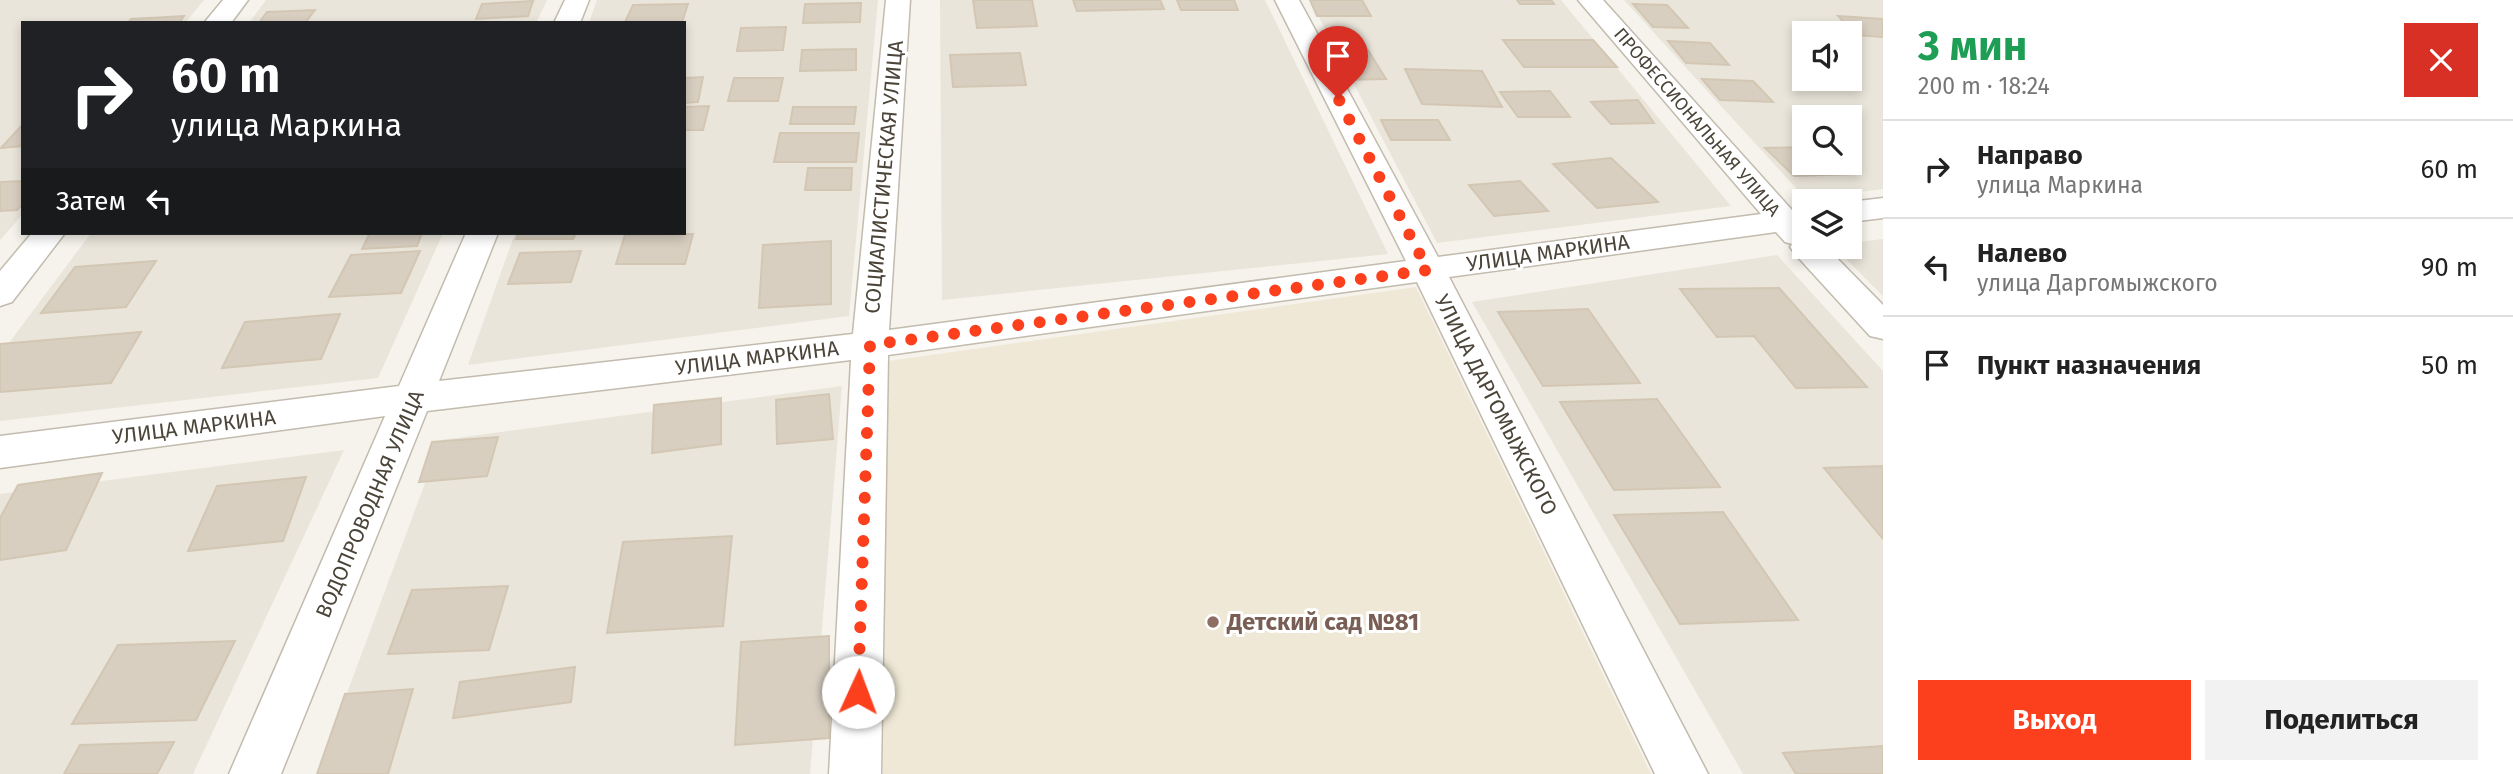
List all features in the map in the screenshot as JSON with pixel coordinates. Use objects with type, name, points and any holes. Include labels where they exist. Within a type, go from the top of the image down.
[{"type":"street","points":[[219,21],[236,0]]},
{"type":"street","points":[[568,21],[577,0]]},
{"type":"street","name":"СОЦИАЛИСТИЧЕСКАЯ УЛИЦА","points":[[855,774],[870,345],[898,0]]},
{"type":"street","name":"УЛИЦА ДАРГОМЫЖСКОГО","points":[[1287,0],[1428,270],[1682,774]]},
{"type":"street","name":"ПРОФЕССИОНАЛЬНАЯ УЛИЦА","points":[[1590,0],[1792,223]]},
{"type":"street","points":[[1862,211],[1883,208]]},
{"type":"street","name":"УЛИЦА МАРКИНА","points":[[0,452],[415,398],[870,345],[1428,270],[1792,233]]},
{"type":"street","points":[[0,294],[47,235]]},
{"type":"street","name":"ВОДОПРОВОДНАЯ УЛИЦА","points":[[255,774],[481,235]]},
{"type":"street","name":"ПРОФЕССИОНАЛЬНАЯ УЛИЦА","points":[[1824,259],[1883,327]]},
{"type":"shaded area","points":[[0,0],[204,0],[187,21],[21,21],[21,216],[0,240]]},
{"type":"shaded area","points":[[266,0],[547,0],[537,21],[250,21]]},
{"type":"shaded area","points":[[597,0],[878,0],[849,316],[468,365],[514,235],[686,235],[686,21],[590,21]]},
{"type":"shaded area","points":[[940,0],[1265,0],[1388,254],[942,300]]},
{"type":"shaded area","points":[[1310,0],[1561,0],[1731,206],[1437,243]]},
{"type":"shaded area","points":[[1624,0],[1883,0],[1883,189],[1862,192],[1862,189],[1797,189]]},
{"type":"shaded area","points":[[90,235],[442,235],[378,378],[0,421],[0,355]]},
{"type":"shaded area","points":[[1883,239],[1883,296],[1846,259],[1862,259],[1862,242]]},
{"type":"shaded area","points":[[1777,255],[1883,371],[1883,774],[1743,774],[1472,302]]},
{"type":"shaded area","points":[[1416,287],[1651,774],[883,774],[888,361]]},
{"type":"shaded area","points":[[842,386],[810,774],[317,774],[441,440]]},
{"type":"shaded area","points":[[344,450],[193,774],[0,774],[0,494]]},
{"type":"building","points":[[973,0],[1032,0],[1037,26],[977,28]]},
{"type":"building","points":[[1073,0],[1160,0],[1164,9],[1077,11]]},
{"type":"building","points":[[1177,0],[1234,0],[1238,10],[1181,10]]},
{"type":"building","points":[[1310,0],[1362,0],[1371,16],[1317,16]]},
{"type":"building","points":[[1517,0],[1551,0],[1554,4],[1520,4]]},
{"type":"building","points":[[533,1],[528,16],[476,19],[482,4]]},
{"type":"building","points":[[861,3],[860,22],[803,23],[805,4]]},
{"type":"building","points":[[688,4],[682,21],[625,21],[633,5]]},
{"type":"building","points":[[1633,4],[1667,5],[1688,28],[1653,27]]},
{"type":"building","points":[[315,10],[307,21],[260,21],[267,12]]},
{"type":"building","points":[[184,16],[180,21],[130,21]]},
{"type":"building","points":[[1838,16],[1883,19],[1883,37],[1862,35],[1862,21],[1843,21]]},
{"type":"building","points":[[786,27],[783,50],[737,51],[741,28]]},
{"type":"building","points":[[1503,40],[1593,40],[1617,67],[1524,67]]},
{"type":"building","points":[[1668,41],[1710,43],[1729,65],[1686,63]]},
{"type":"building","points":[[1323,42],[1363,42],[1386,79],[1344,80]]},
{"type":"building","points":[[856,49],[856,70],[800,71],[802,50]]},
{"type":"building","points":[[1020,53],[1026,85],[953,87],[950,55]]},
{"type":"building","points":[[1405,69],[1482,71],[1502,107],[1422,104]]},
{"type":"building","points":[[703,77],[698,102],[686,103],[686,78]]},
{"type":"building","points":[[734,78],[783,78],[778,101],[728,101]]},
{"type":"building","points":[[1702,79],[1753,81],[1773,102],[1720,100]]},
{"type":"building","points":[[1550,91],[1570,117],[1518,117],[1500,92]]},
{"type":"building","points":[[1638,100],[1654,123],[1611,124],[1591,102]]},
{"type":"building","points":[[709,106],[703,130],[686,130],[686,107]]},
{"type":"building","points":[[793,107],[856,107],[854,124],[790,124]]},
{"type":"building","points":[[1381,120],[1438,120],[1450,140],[1391,140]]},
{"type":"building","points":[[21,126],[21,146],[1,148]]},
{"type":"building","points":[[780,133],[859,133],[856,162],[774,162]]},
{"type":"building","points":[[1792,147],[1792,174],[1765,148]]},
{"type":"building","points":[[1611,158],[1658,202],[1597,208],[1553,164]]},
{"type":"building","points":[[808,168],[852,168],[851,190],[805,190]]},
{"type":"building","points":[[21,181],[21,206],[17,210],[0,211],[0,182]]},
{"type":"building","points":[[1520,181],[1548,211],[1494,216],[1469,185]]},
{"type":"building","points":[[693,234],[685,264],[616,264],[625,235]]},
{"type":"building","points":[[369,235],[421,235],[417,246],[362,249]]},
{"type":"building","points":[[518,235],[575,235],[573,239],[516,239]]},
{"type":"building","points":[[831,241],[831,304],[759,308],[763,245]]},
{"type":"building","points":[[420,251],[401,293],[329,297],[351,255]]},
{"type":"building","points":[[581,251],[571,282],[508,284],[520,253]]},
{"type":"building","points":[[156,261],[126,307],[41,313],[75,267]]},
{"type":"building","points":[[1779,288],[1867,387],[1796,388],[1754,336],[1717,337],[1680,289]]},
{"type":"building","points":[[1588,309],[1640,383],[1543,386],[1498,312]]},
{"type":"building","points":[[340,314],[321,359],[222,368],[245,322]]},
{"type":"building","points":[[141,332],[111,383],[0,392],[0,344]]},
{"type":"building","points":[[829,394],[833,439],[777,444],[776,400]]},
{"type":"building","points":[[721,398],[721,444],[652,453],[654,405]]},
{"type":"building","points":[[1657,399],[1720,487],[1614,490],[1560,402]]},
{"type":"building","points":[[498,437],[487,476],[419,482],[432,442]]},
{"type":"building","points":[[1883,466],[1883,539],[1824,468]]},
{"type":"building","points":[[102,473],[66,550],[0,560],[0,518],[18,485]]},
{"type":"building","points":[[306,477],[283,541],[188,551],[217,486]]},
{"type":"building","points":[[1723,512],[1798,620],[1680,624],[1614,515]]},
{"type":"building","points":[[732,536],[723,626],[607,633],[623,542]]},
{"type":"building","points":[[508,586],[489,650],[388,654],[412,590]]},
{"type":"building","points":[[829,636],[829,738],[735,745],[741,642]]},
{"type":"building","points":[[235,641],[196,720],[72,724],[118,645]]},
{"type":"building","points":[[575,667],[571,702],[453,718],[460,682]]},
{"type":"building","points":[[413,689],[388,774],[317,774],[345,694]]},
{"type":"building","points":[[174,742],[157,774],[64,774],[80,745]]},
{"type":"building","points":[[1883,746],[1883,774],[1796,774],[1783,753]]},
{"type":"place","name":"Детский сад №81","points":[[1213,622]]},
{"type":"route","points":[[858,692],[870,345],[1428,270],[1338,98]]}]
